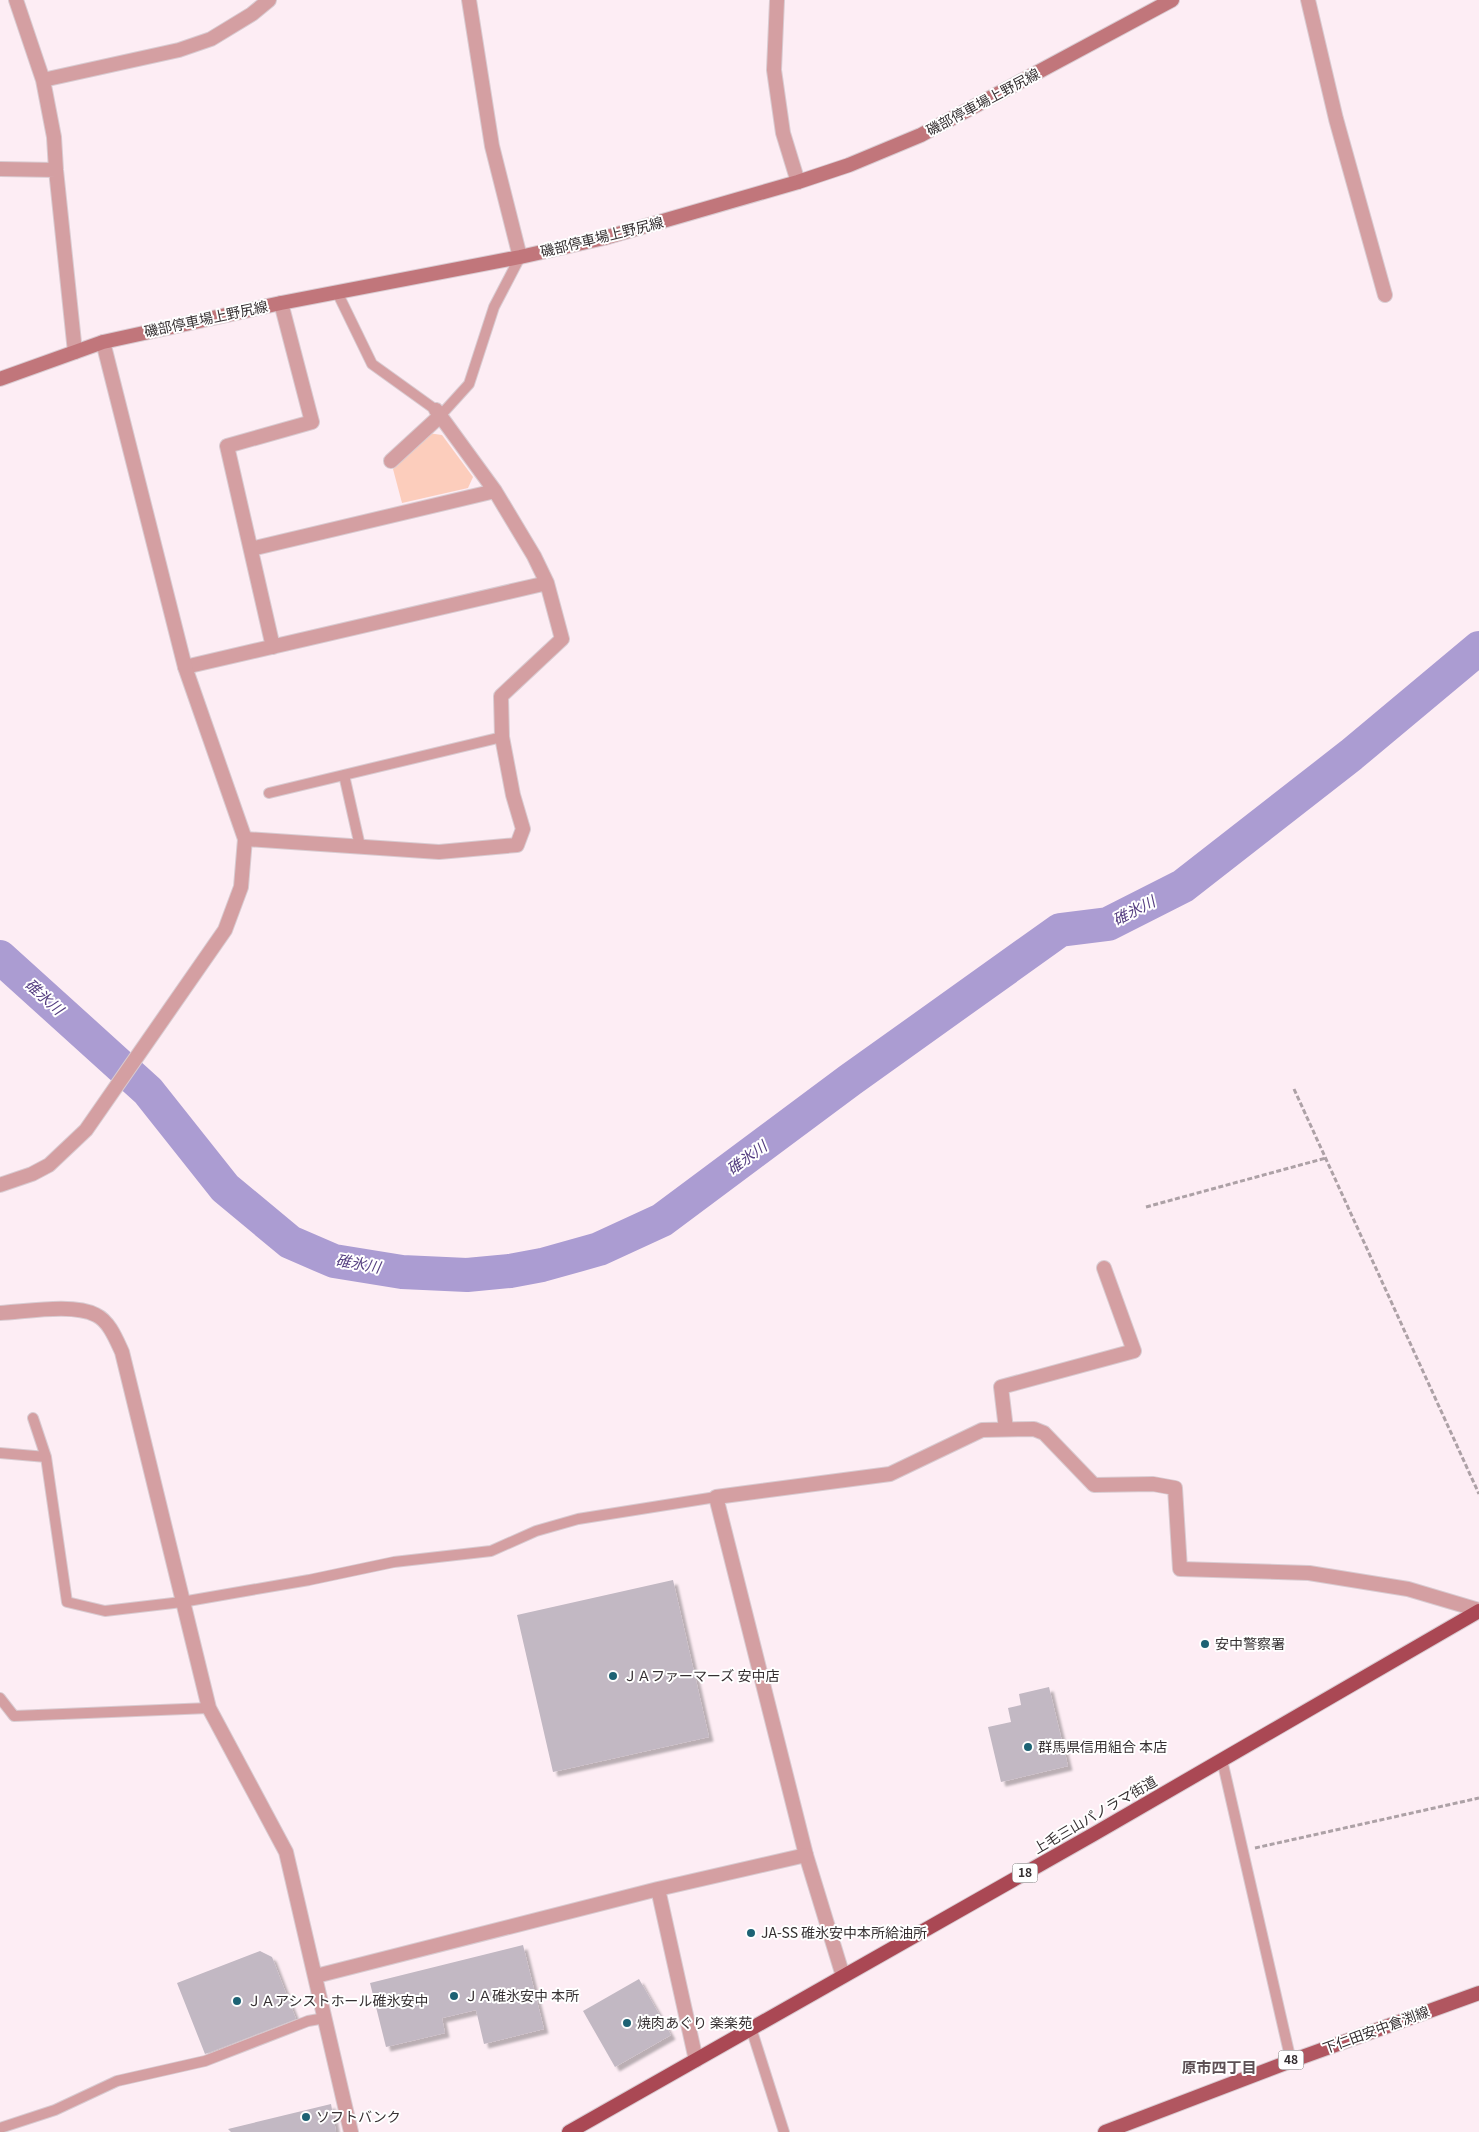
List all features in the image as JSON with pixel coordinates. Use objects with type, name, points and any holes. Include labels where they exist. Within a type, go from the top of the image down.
[{"type":"highway","name":"上毛三山パノラマ街道","points":[[569,2132],[1222,1760],[1479,1611]]},
{"type":"main road","name":"磯部停車場上野尻線","points":[[0,379],[104,342],[336,292],[520,257],[604,238],[849,166],[921,135],[1172,0]]},
{"type":"main road","name":"下仁田安中倉渕線","points":[[1105,2132],[1291,2061],[1479,1993]]},
{"type":"street","points":[[16,0],[44,80],[54,137],[74,352]]},
{"type":"street","points":[[44,80],[179,50],[211,39],[252,14],[269,0]]},
{"type":"street","points":[[469,0],[492,146],[520,257]]},
{"type":"street","points":[[777,0],[774,70],[783,133],[798,182]]},
{"type":"street","points":[[1308,0],[1336,119],[1386,295]]},
{"type":"street","points":[[0,169],[56,170]]},
{"type":"street","points":[[273,646],[228,446],[312,422],[281,304]]},
{"type":"street","points":[[0,1185],[32,1174],[49,1165],[86,1130],[225,930],[241,888],[245,839],[185,667],[104,342]]},
{"type":"street","points":[[245,839],[439,852],[517,844],[523,829],[513,795],[502,737],[501,696],[562,639],[547,583],[534,556],[495,491],[438,413],[391,461]]},
{"type":"street","points":[[251,549],[495,491]]},
{"type":"street","points":[[185,667],[547,583]]},
{"type":"street","points":[[1006,1429],[1001,1387],[1134,1351],[1104,1268]]},
{"type":"street","points":[[0,1313],[64,1308],[96,1315],[113,1332],[122,1352],[209,1708],[286,1852],[351,2132]]},
{"type":"street","points":[[843,1976],[806,1855],[716,1496],[890,1474],[982,1430],[1034,1429],[1044,1433],[1094,1485],[1154,1484],[1175,1488],[1180,1569],[1310,1573],[1408,1589],[1479,1611]]},
{"type":"street","points":[[316,1976],[658,1889],[806,1855]]},
{"type":"street","points":[[658,1889],[696,2060]]},
{"type":"lane","points":[[336,292],[372,364],[438,413],[469,384],[494,307],[520,257]]},
{"type":"lane","points":[[269,793],[502,737]]},
{"type":"lane","points":[[344,775],[360,846]]},
{"type":"lane","points":[[33,1418],[46,1457],[67,1602],[105,1610],[182,1602],[309,1580],[394,1562],[491,1551],[536,1531],[578,1519],[716,1496]]},
{"type":"lane","points":[[0,1453],[46,1457]]},
{"type":"lane","points":[[0,1698],[14,1716],[209,1708]]},
{"type":"lane","points":[[1222,1760],[1291,2061]]},
{"type":"lane","points":[[0,2128],[55,2110],[118,2081],[205,2061],[308,2021],[325,2018]]},
{"type":"lane","points":[[751,2028],[784,2132]]},
{"type":"path","points":[[1294,1089],[1479,1494]]},
{"type":"path","points":[[1146,1207],[1326,1158]]},
{"type":"path","points":[[1242,1851],[1479,1798]]},
{"type":"shaded area","points":[[428,433],[442,435],[473,477],[468,488],[402,503],[393,469]]},
{"type":"building","name":"ＪＡファーマーズ 安中店","points":[[673,1580],[709,1737],[553,1772],[517,1615]]},
{"type":"building","name":"群馬県信用組合 本店","points":[[1049,1687],[1068,1766],[1001,1782],[988,1727],[1011,1722],[1008,1708],[1021,1705],[1019,1694]]},
{"type":"building","name":"ＪＡ碓氷安中 本所","points":[[523,1945],[544,2029],[484,2044],[476,2010],[442,2018],[445,2033],[386,2047],[370,1983]]},
{"type":"building","name":"ＪＡアシストホール碓氷安中","points":[[260,1951],[272,1957],[296,2019],[205,2054],[177,1983]]},
{"type":"building","name":"焼肉あぐり 楽楽苑","points":[[639,1979],[671,2035],[615,2067],[583,2011]]},
{"type":"building","name":"ソフトバンク","points":[[331,2104],[336,2132],[231,2132],[228,2129]]},
{"type":"waterway","name":"碓氷川","points":[[0,957],[148,1091],[225,1188],[290,1242],[334,1261],[402,1272],[467,1275],[510,1271],[542,1265],[599,1249],[662,1220],[850,1080],[1060,930],[1108,924],[1183,886],[1351,755],[1479,648]]},
{"type":"place","name":"安中警察署","points":[[1205,1644]]},
{"type":"place","name":"ＪＡファーマーズ 安中店","points":[[613,1676]]},
{"type":"place","name":"群馬県信用組合 本店","points":[[1028,1747]]},
{"type":"place","name":"JA-SS 碓氷安中本所給油所","points":[[751,1933]]},
{"type":"place","name":"ＪＡ碓氷安中 本所","points":[[454,1996]]},
{"type":"place","name":"ＪＡアシストホール碓氷安中","points":[[237,2001]]},
{"type":"place","name":"焼肉あぐり 楽楽苑","points":[[627,2023]]},
{"type":"place","name":"ソフトバンク","points":[[306,2117]]},
{"type":"district","name":"原市四丁目","points":[[1219,2068]]}]
